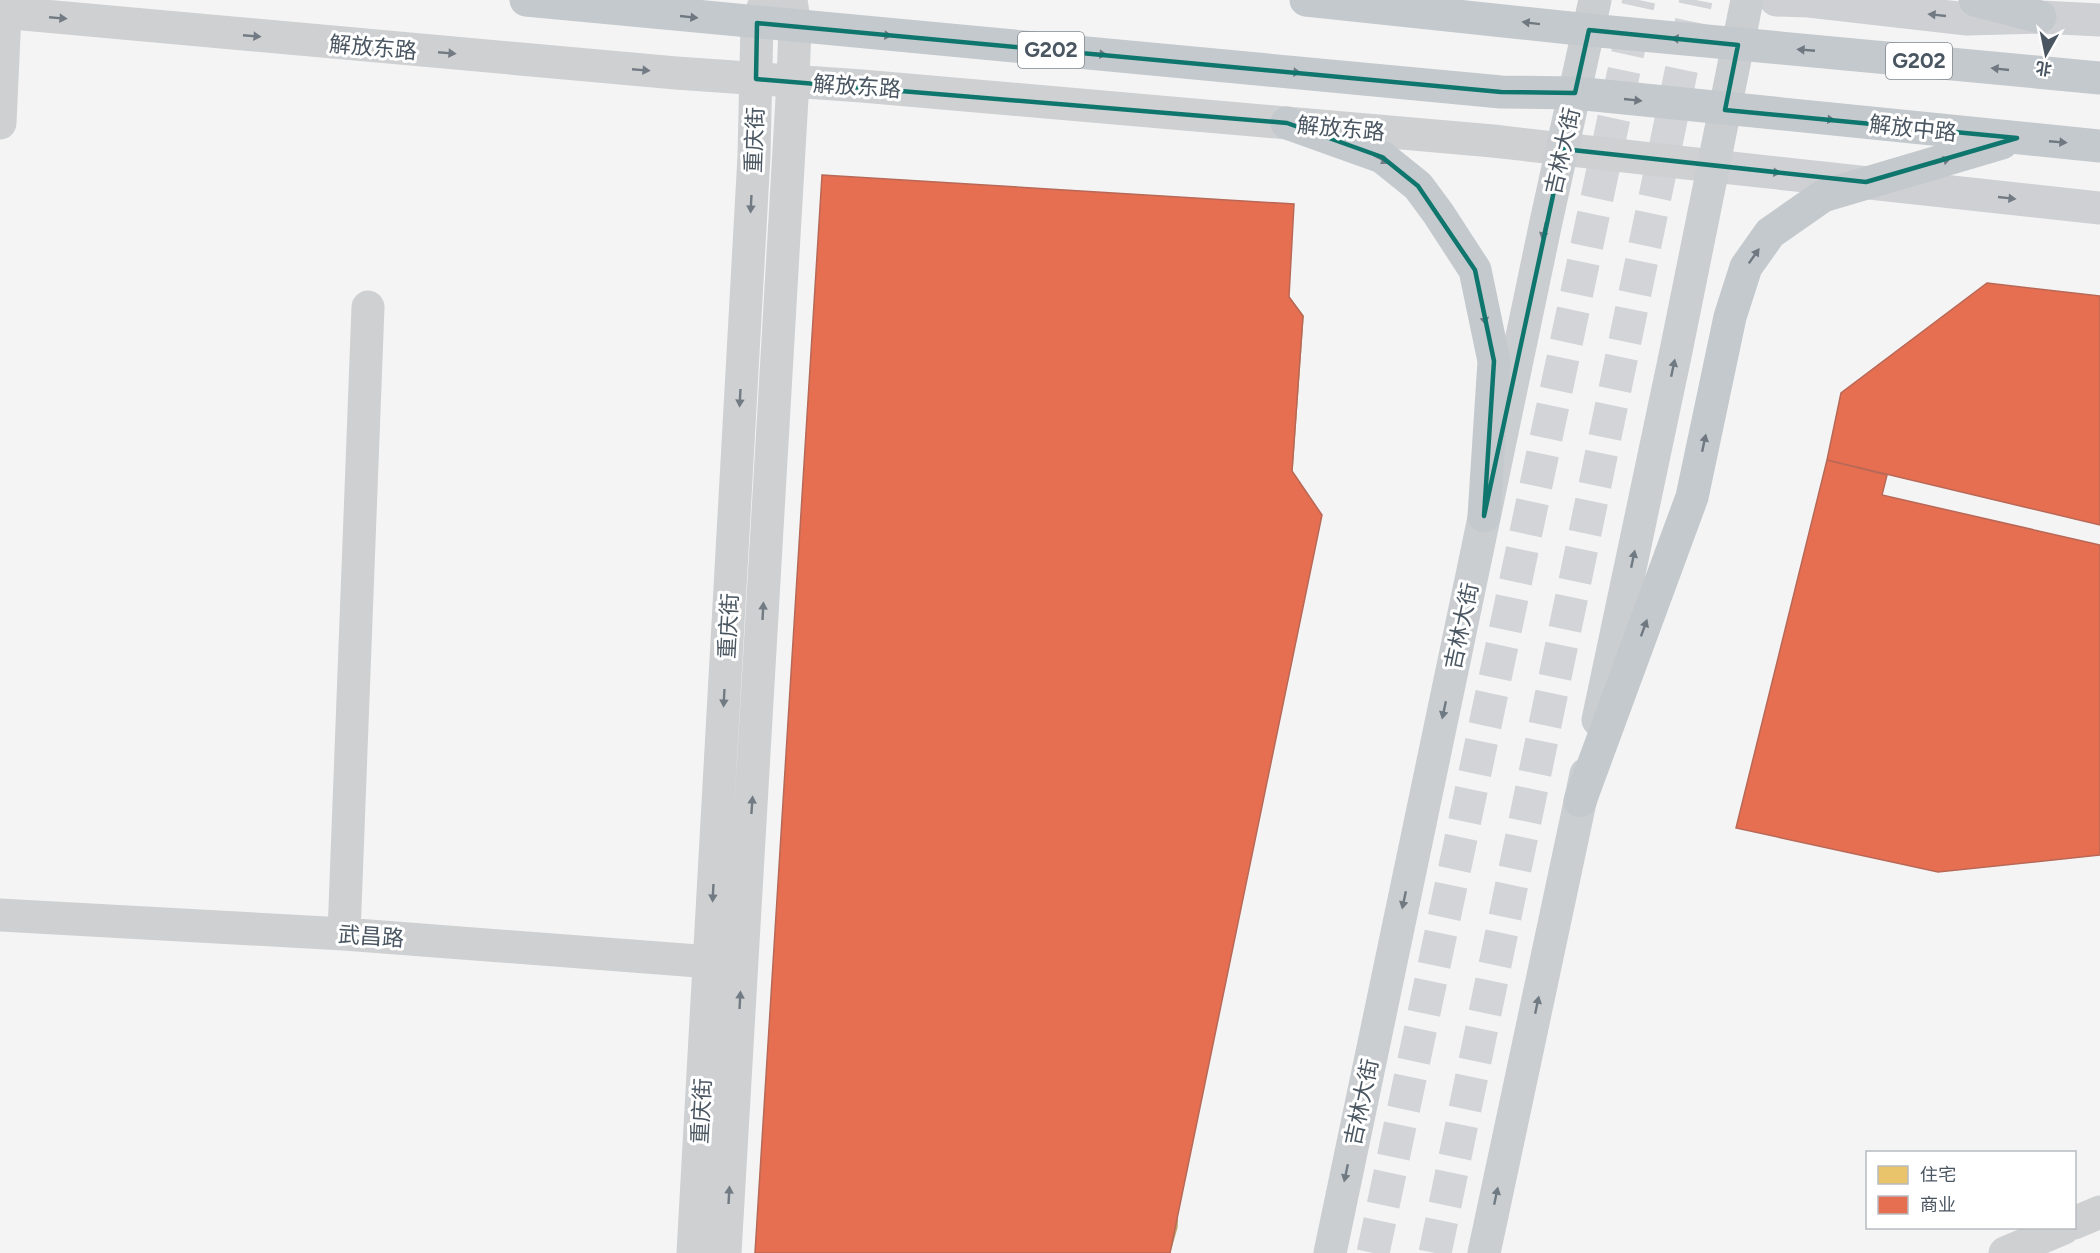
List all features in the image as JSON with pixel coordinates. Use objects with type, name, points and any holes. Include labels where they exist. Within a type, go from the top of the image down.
[{"type":"highway","name":"G202","points":[[526,0],[793,13],[1502,92],[1575,93],[1725,110]]},
{"type":"highway","name":"G202","points":[[1306,0],[1592,15],[1738,45],[2100,78]]},
{"type":"highway","points":[[1975,0],[2040,16]]},
{"type":"highway","name":"解放中路","points":[[1725,110],[2100,146]]},
{"type":"highway","points":[[1287,123],[1382,157],[1418,186],[1475,270],[1494,361],[1484,516]]},
{"type":"highway","points":[[1580,801],[1692,496],[1730,317],[1746,267],[1770,233],[1823,196],[2017,138]]},
{"type":"main road","points":[[1484,1253],[1618,633],[1747,0]]},
{"type":"main road","points":[[1776,0],[1809,1],[1967,18],[2040,16],[2100,20]]},
{"type":"main road","name":"吉林大街","points":[[1330,1253],[1484,516],[1592,15]]},
{"type":"main road","points":[[1713,166],[2100,208]]},
{"type":"street","name":"解放东路","points":[[2,12],[362,46],[1493,141],[1713,166]]},
{"type":"street","points":[[0,123],[2,12]]},
{"type":"street","name":"重庆街","points":[[693,1253],[761,12]]},
{"type":"street","name":"重庆街","points":[[725,1253],[793,81],[793,13]]},
{"type":"street","points":[[344,934],[368,307]]},
{"type":"street","name":"武昌路","points":[[0,915],[344,934],[742,964]]},
{"type":"street","points":[[2076,1222],[2100,1212]]},
{"type":"street","points":[[2005,1253],[2059,1229]]},
{"type":"highlighted area","points":[[757,23],[1501,92],[1575,93],[1589,30],[1738,45],[1725,110],[2017,138],[1866,182],[1563,149],[1484,516],[1494,361],[1475,270],[1418,186],[1382,157],[1287,123],[756,79]]},
{"type":"building: 住宅","points":[[1128,288],[1289,297],[1303,316],[1292,471],[1277,490],[1121,484],[1109,464],[1113,301]]},
{"type":"building: 住宅","points":[[1031,1080],[1174,1085],[1180,1098],[1177,1227],[1171,1248],[1020,1237],[1014,1218],[1019,1095]]},
{"type":"building: 商业","points":[[822,175],[1294,204],[1289,297],[1303,316],[1292,471],[1322,515],[1170,1253],[755,1253]]},
{"type":"building: 商业","points":[[1987,283],[2100,296],[2100,525],[1827,460],[1841,393]]},
{"type":"building: 商业","points":[[1827,460],[1887,475],[1882,495],[2100,545],[2100,855],[1938,872],[1736,828]]},
{"type":"tunnel","points":[[1373,1253],[1639,0]]},
{"type":"tunnel","points":[[1435,1253],[1696,0]]}]
